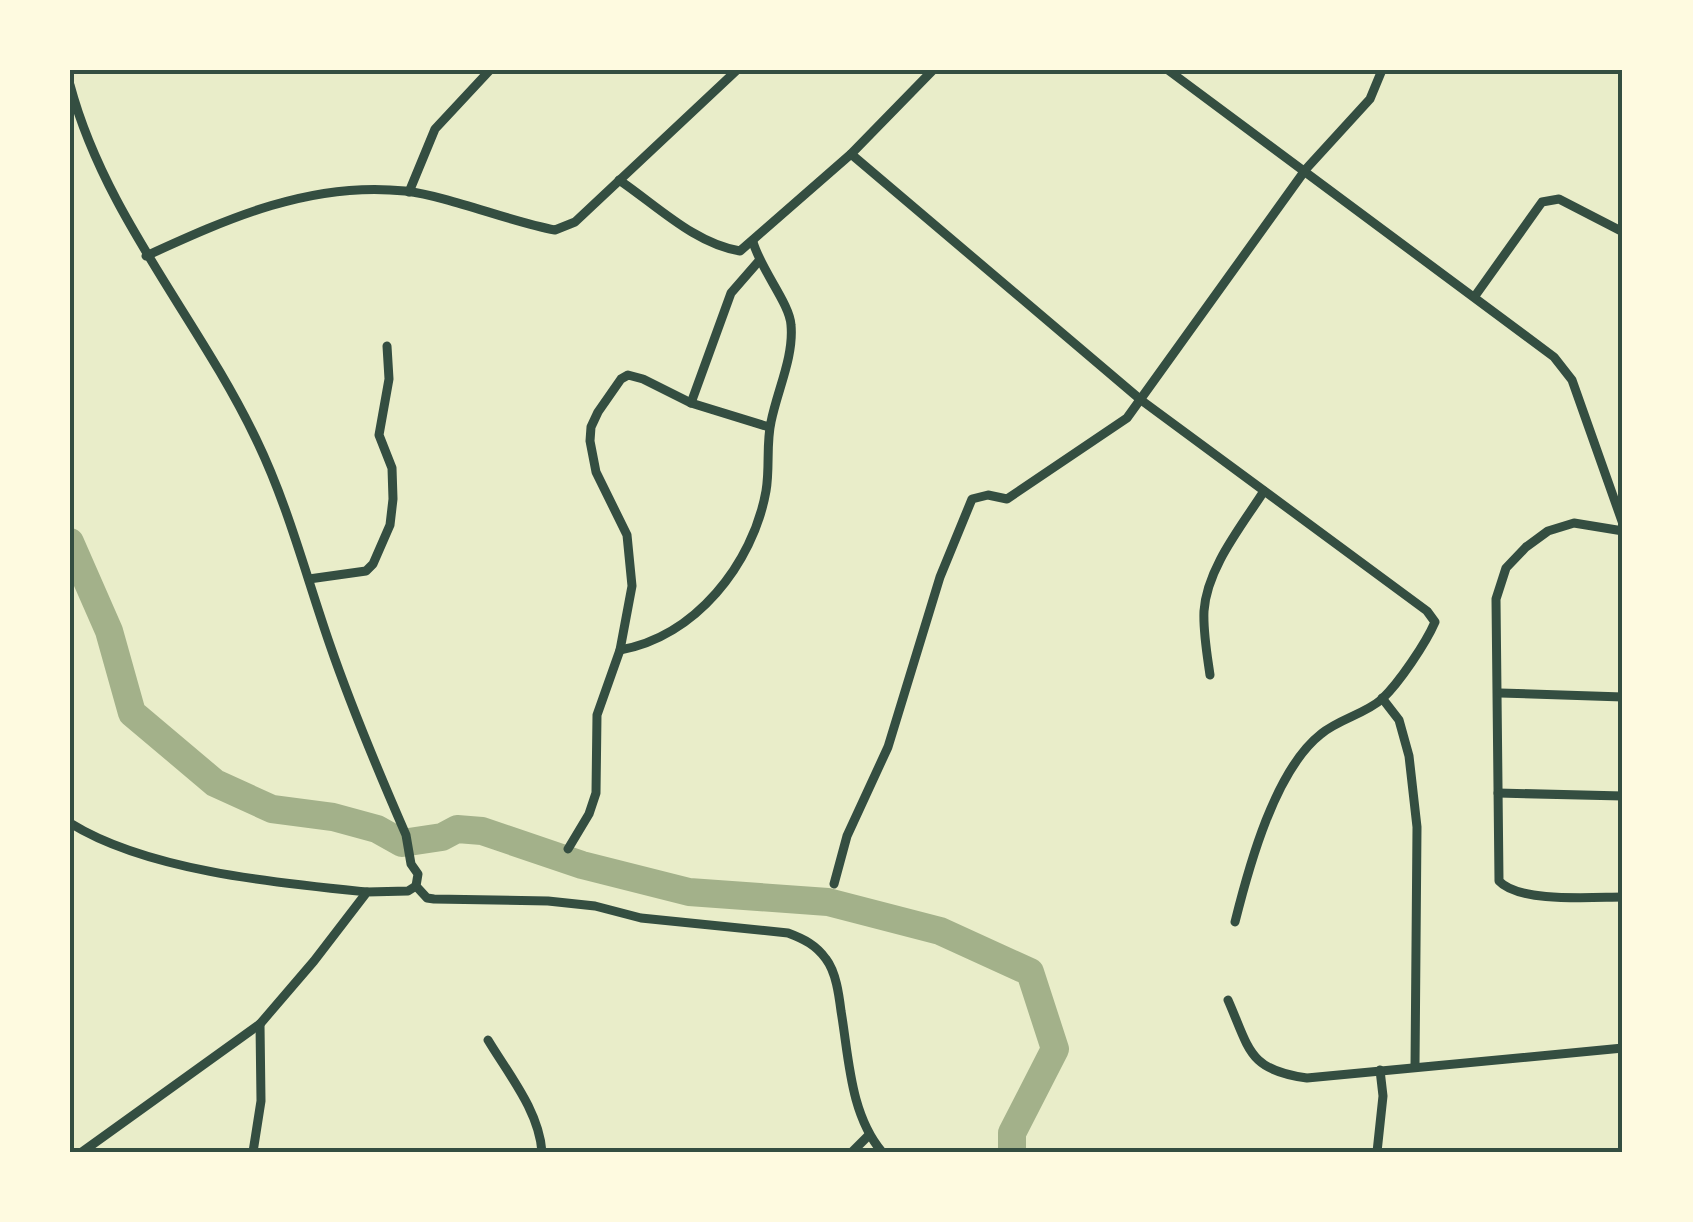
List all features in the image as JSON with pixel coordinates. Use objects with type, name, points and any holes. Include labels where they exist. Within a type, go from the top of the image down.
[{"type":"street","points":[[409,192],[435,129],[490,70]]},
{"type":"street","points":[[146,256],[228,218],[283,200],[359,189],[409,192],[556,230],[575,222],[737,70]]},
{"type":"street","points":[[619,180],[705,240],[740,251],[852,154],[933,70]]},
{"type":"street","points":[[1168,70],[1554,356],[1572,380],[1623,528],[1574,523],[1548,531],[1526,546],[1506,568],[1496,599],[1499,881],[1506,890],[1524,894],[1623,897]]},
{"type":"street","points":[[834,884],[847,836],[888,747],[940,577],[972,499],[988,494],[1006,499],[1128,418],[1306,170],[1370,99],[1382,70]]},
{"type":"street","points":[[70,85],[80,123],[146,256],[240,405],[269,466],[330,648],[418,874],[416,886],[408,892],[367,892],[272,882],[180,862],[88,834],[70,823]]},
{"type":"street","points":[[852,154],[1141,400],[1427,611],[1435,622],[1429,636],[1382,698],[1320,734],[1285,779],[1252,852],[1234,922]]},
{"type":"street","points":[[1475,296],[1542,202],[1559,198],[1623,232]]},
{"type":"street","points":[[620,650],[666,637],[700,610],[728,578],[754,534],[766,492],[770,427],[792,324],[758,262],[754,242]]},
{"type":"street","points":[[691,403],[731,293],[758,262]]},
{"type":"street","points":[[309,579],[366,571],[390,525],[394,500],[392,468],[379,434],[389,379],[387,346]]},
{"type":"street","points":[[568,850],[596,793],[596,715],[620,650],[632,586],[626,535],[596,472],[591,426],[621,379],[628,376],[644,379],[691,403],[770,427]]},
{"type":"street","points":[[1210,675],[1204,613],[1207,592],[1214,572],[1264,491]]},
{"type":"street","points":[[1500,694],[1623,697]]},
{"type":"street","points":[[1382,698],[1399,720],[1418,828],[1415,1067]]},
{"type":"street","points":[[1498,793],[1623,796]]},
{"type":"street","points":[[416,886],[434,899],[486,898],[595,906],[640,918],[788,932],[810,942],[829,962],[854,1095],[868,1136],[882,1152]]},
{"type":"street","points":[[82,1152],[260,1024],[367,892]]},
{"type":"street","points":[[1228,1000],[1249,1052],[1259,1064],[1282,1074],[1307,1078],[1623,1048]]},
{"type":"street","points":[[252,1152],[261,1101],[260,1024]]},
{"type":"street","points":[[488,1040],[539,1128],[542,1152]]},
{"type":"street","points":[[1377,1152],[1383,1096],[1380,1070]]},
{"type":"street","points":[[852,1152],[868,1136]]},
{"type":"waterway","points":[[70,542],[109,631],[132,713],[215,783],[272,809],[333,817],[377,829],[402,843],[442,837],[457,829],[482,831],[582,865],[689,892],[828,902],[940,931],[1030,972],[1055,1049],[1012,1133],[1012,1152]]}]
